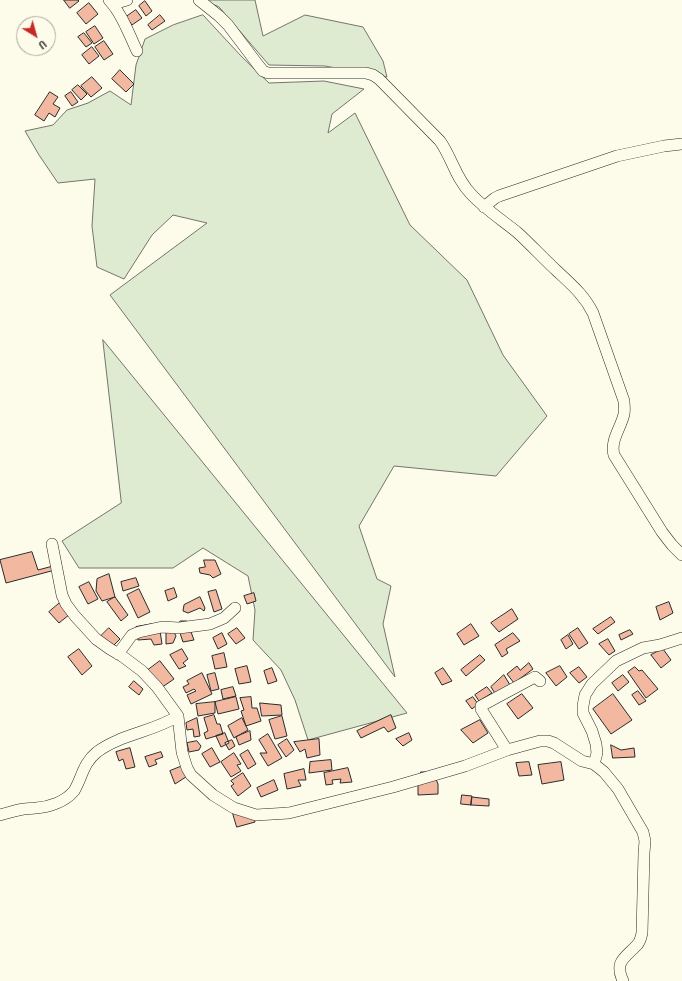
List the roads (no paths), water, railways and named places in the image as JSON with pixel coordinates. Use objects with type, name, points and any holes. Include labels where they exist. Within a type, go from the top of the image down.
[{"type":"street","points":[[127,0],[111,2],[125,24],[137,51]]},
{"type":"street","points":[[199,0],[228,25],[263,71],[268,73],[366,73],[379,79],[440,141],[462,183],[470,193],[484,207],[519,234],[580,293],[593,313],[624,400],[624,415],[613,444],[614,455],[662,532],[682,554]]},
{"type":"street","points":[[484,207],[499,196],[611,158],[664,146],[682,144]]},
{"type":"street","points":[[52,544],[62,595],[66,604],[86,629],[110,650],[122,656],[142,671],[157,687],[178,716],[182,752],[191,775],[213,795],[234,808],[256,815],[288,813],[393,787],[464,766],[507,750],[540,741],[554,743],[582,760],[594,764],[604,772],[618,788],[643,832],[645,841],[642,933],[638,944],[623,958],[619,966],[623,981]]},
{"type":"street","points":[[118,654],[129,639],[139,632],[162,628],[179,628],[210,624],[224,618],[235,608]]},
{"type":"street","points":[[594,764],[597,753],[596,744],[592,731],[583,713],[585,695],[592,684],[616,662],[643,648],[660,645],[682,638]]},
{"type":"street","points":[[507,750],[481,709],[481,706],[532,678],[535,677],[540,681]]},
{"type":"street","points":[[0,815],[24,808],[49,806],[62,801],[74,790],[84,767],[96,753],[114,742],[168,722],[178,716]]}]
